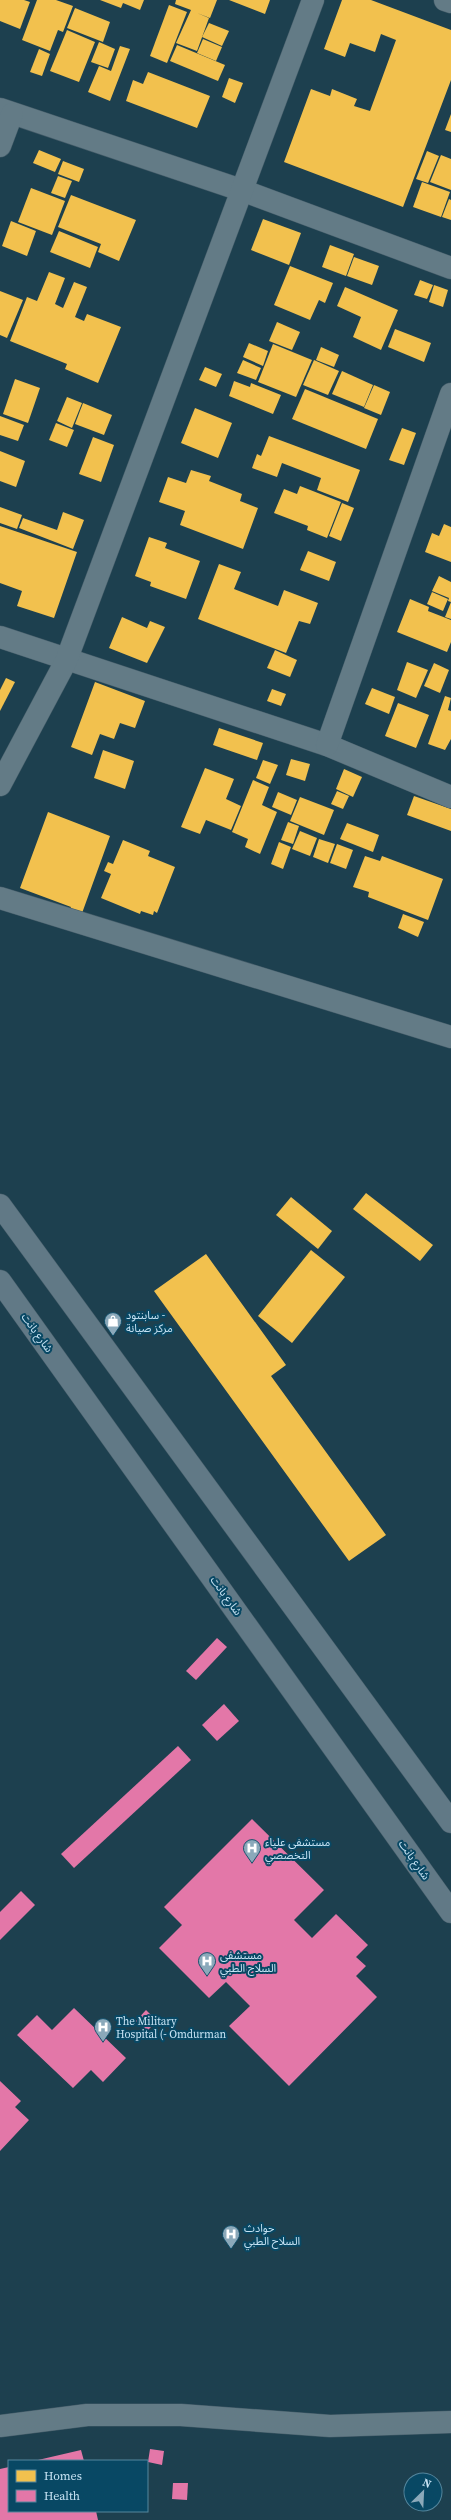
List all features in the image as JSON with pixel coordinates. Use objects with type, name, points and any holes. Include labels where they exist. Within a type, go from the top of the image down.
[{"type":"main road","points":[[0,1205],[451,1822]]},
{"type":"main road","name":"شارع بانت","points":[[0,1281],[451,1912]]},
{"type":"street","points":[[0,786],[66,661],[244,191],[313,0]]},
{"type":"street","points":[[446,0],[451,2]]},
{"type":"street","points":[[0,146],[6,112],[244,191],[451,268]]},
{"type":"street","points":[[327,745],[451,394]]},
{"type":"street","points":[[0,637],[66,661],[327,745],[451,797]]},
{"type":"street","points":[[0,898],[451,1037]]},
{"type":"street","points":[[0,2426],[87,2416],[181,2415],[330,2426],[451,2422]]},
{"type":"building: Homes","points":[[0,0],[24,0],[30,2],[20,29],[0,21]]},
{"type":"building: Homes","points":[[37,0],[56,0],[73,6],[63,32],[58,30],[50,51],[22,40]]},
{"type":"building: Homes","points":[[100,0],[144,0],[140,10],[123,3],[121,8]]},
{"type":"building: Homes","points":[[176,0],[217,0],[210,18],[197,13],[209,18],[197,51],[176,43],[191,10],[175,4]]},
{"type":"building: Homes","points":[[229,0],[270,0],[265,14]]},
{"type":"building: Homes","points":[[342,0],[371,0],[451,30],[451,80],[403,207],[284,162],[311,89],[330,96],[332,89],[357,99],[354,106],[370,111],[396,40],[381,34],[375,52],[350,43],[345,57],[324,49]]},
{"type":"building: Homes","points":[[169,5],[187,12],[167,63],[150,56]]},
{"type":"building: Homes","points":[[75,8],[110,22],[103,42],[67,28]]},
{"type":"building: Homes","points":[[209,23],[229,31],[222,46],[202,37]]},
{"type":"building: Homes","points":[[67,30],[95,42],[79,82],[50,71]]},
{"type":"building: Homes","points":[[203,39],[222,47],[216,61],[197,53]]},
{"type":"building: Homes","points":[[99,42],[115,49],[108,68],[91,62]]},
{"type":"building: Homes","points":[[177,45],[225,65],[218,81],[170,61]]},
{"type":"building: Homes","points":[[120,46],[130,49],[110,101],[88,92],[99,66],[111,71]]},
{"type":"building: Homes","points":[[39,49],[50,54],[42,76],[30,72]]},
{"type":"building: Homes","points":[[148,72],[210,96],[197,128],[126,101],[133,80],[143,84]]},
{"type":"building: Homes","points":[[229,78],[243,83],[235,103],[222,97]]},
{"type":"building: Homes","points":[[451,114],[451,132],[445,130]]},
{"type":"building: Homes","points":[[39,150],[61,159],[55,172],[33,163]]},
{"type":"building: Homes","points":[[427,151],[439,156],[428,183],[416,179]]},
{"type":"building: Homes","points":[[441,155],[451,159],[451,190],[430,182]]},
{"type":"building: Homes","points":[[63,161],[84,169],[79,182],[58,174]]},
{"type":"building: Homes","points":[[58,176],[72,181],[65,198],[51,193]]},
{"type":"building: Homes","points":[[422,182],[450,192],[441,217],[413,207]]},
{"type":"building: Homes","points":[[31,188],[65,201],[52,235],[18,222]]},
{"type":"building: Homes","points":[[71,195],[136,220],[119,261],[98,252],[101,244],[58,227]]},
{"type":"building: Homes","points":[[449,199],[451,200],[451,220],[442,217]]},
{"type":"building: Homes","points":[[263,219],[301,233],[289,265],[251,250]]},
{"type":"building: Homes","points":[[11,221],[36,231],[27,256],[2,246]]},
{"type":"building: Homes","points":[[59,231],[98,247],[90,268],[50,252]]},
{"type":"building: Homes","points":[[330,245],[354,254],[346,276],[322,267]]},
{"type":"building: Homes","points":[[354,257],[379,266],[372,285],[347,276]]},
{"type":"building: Homes","points":[[290,266],[333,283],[325,303],[319,300],[310,320],[274,305]]},
{"type":"building: Homes","points":[[49,272],[65,278],[55,304],[63,308],[74,282],[87,287],[75,317],[84,321],[87,314],[121,327],[98,383],[65,369],[67,364],[10,341],[27,297],[37,301]]},
{"type":"building: Homes","points":[[420,280],[433,285],[427,299],[414,295]]},
{"type":"building: Homes","points":[[434,285],[448,290],[443,307],[429,302]]},
{"type":"building: Homes","points":[[345,287],[398,310],[381,350],[353,337],[361,317],[337,306]]},
{"type":"building: Homes","points":[[0,291],[23,300],[7,338],[0,335]]},
{"type":"building: Homes","points":[[277,322],[300,332],[292,350],[269,341]]},
{"type":"building: Homes","points":[[395,329],[431,343],[424,362],[388,347]]},
{"type":"building: Homes","points":[[249,343],[268,351],[263,366],[243,357]]},
{"type":"building: Homes","points":[[273,344],[312,360],[296,397],[258,382]]},
{"type":"building: Homes","points":[[321,347],[339,355],[334,367],[316,360]]},
{"type":"building: Homes","points":[[243,360],[261,368],[256,380],[237,373]]},
{"type":"building: Homes","points":[[314,360],[339,371],[328,395],[303,385]]},
{"type":"building: Homes","points":[[205,367],[222,374],[216,387],[199,380]]},
{"type":"building: Homes","points":[[342,371],[373,385],[364,407],[332,394]]},
{"type":"building: Homes","points":[[15,379],[40,388],[28,423],[3,414]]},
{"type":"building: Homes","points":[[234,381],[250,387],[251,383],[281,395],[273,414],[229,396]]},
{"type":"building: Homes","points":[[374,385],[390,392],[381,415],[364,408]]},
{"type":"building: Homes","points":[[305,389],[378,419],[366,449],[292,419]]},
{"type":"building: Homes","points":[[67,397],[82,403],[72,428],[57,421]]},
{"type":"building: Homes","points":[[83,403],[112,415],[104,435],[75,424]]},
{"type":"building: Homes","points":[[195,408],[232,423],[218,458],[181,443]]},
{"type":"building: Homes","points":[[0,416],[24,425],[18,441],[0,435]]},
{"type":"building: Homes","points":[[56,423],[74,430],[67,447],[49,440]]},
{"type":"building: Homes","points":[[402,428],[416,433],[404,465],[389,460]]},
{"type":"building: Homes","points":[[269,436],[360,470],[348,502],[317,490],[321,478],[282,463],[277,477],[252,468],[257,454],[261,456]]},
{"type":"building: Homes","points":[[93,437],[114,445],[101,482],[79,474]]},
{"type":"building: Homes","points":[[0,451],[25,461],[16,487],[0,481]]},
{"type":"building: Homes","points":[[191,470],[211,476],[209,481],[242,494],[240,501],[258,508],[243,549],[180,525],[185,511],[159,502],[168,477],[186,483]]},
{"type":"building: Homes","points":[[300,486],[341,502],[327,538],[307,530],[308,526],[274,513],[284,489],[297,494]]},
{"type":"building: Homes","points":[[342,503],[354,508],[341,541],[329,536]]},
{"type":"building: Homes","points":[[0,507],[22,515],[17,529],[0,523]]},
{"type":"building: Homes","points":[[63,512],[84,520],[73,549],[19,528],[23,518],[57,530]]},
{"type":"building: Homes","points":[[444,524],[451,527],[451,562],[425,552],[432,533],[439,536]]},
{"type":"building: Homes","points":[[0,526],[77,552],[54,618],[17,606],[22,591],[0,583]]},
{"type":"building: Homes","points":[[149,537],[167,543],[165,548],[200,561],[186,599],[150,586],[151,582],[135,576]]},
{"type":"building: Homes","points":[[308,551],[336,562],[329,581],[300,570]]},
{"type":"building: Homes","points":[[219,564],[241,572],[234,589],[278,606],[284,590],[318,603],[310,624],[299,621],[286,653],[198,619]]},
{"type":"building: Homes","points":[[439,576],[451,582],[451,602],[448,601],[449,598],[432,591]]},
{"type":"building: Homes","points":[[432,592],[448,599],[443,611],[427,604]]},
{"type":"building: Homes","points":[[410,599],[429,607],[428,611],[451,620],[451,642],[447,652],[397,632]]},
{"type":"building: Homes","points":[[451,602],[451,619],[445,617]]},
{"type":"building: Homes","points":[[122,617],[147,628],[150,621],[165,627],[147,663],[109,648]]},
{"type":"building: Homes","points":[[275,650],[297,660],[290,677],[267,668]]},
{"type":"building: Homes","points":[[407,662],[428,670],[416,698],[397,690]]},
{"type":"building: Homes","points":[[434,663],[449,670],[440,693],[424,686]]},
{"type":"building: Homes","points":[[6,678],[15,682],[0,711],[0,690]]},
{"type":"building: Homes","points":[[95,682],[145,701],[135,728],[120,723],[114,739],[100,734],[92,755],[71,747]]},
{"type":"building: Homes","points":[[372,688],[395,697],[389,714],[365,704]]},
{"type":"building: Homes","points":[[272,689],[286,694],[281,706],[267,701]]},
{"type":"building: Homes","points":[[445,696],[451,698],[448,710],[451,711],[451,739],[445,750],[428,744]]},
{"type":"building: Homes","points":[[398,703],[429,715],[416,748],[385,736]]},
{"type":"building: Homes","points":[[219,728],[263,743],[257,760],[213,745]]},
{"type":"building: Homes","points":[[103,750],[134,761],[125,789],[94,778]]},
{"type":"building: Homes","points":[[291,759],[310,764],[305,781],[286,775]]},
{"type":"building: Homes","points":[[263,760],[278,765],[270,784],[256,778]]},
{"type":"building: Homes","points":[[205,768],[234,779],[226,799],[241,806],[231,830],[206,820],[200,834],[181,827]]},
{"type":"building: Homes","points":[[344,769],[362,777],[353,797],[336,789]]},
{"type":"building: Homes","points":[[253,780],[269,787],[262,805],[277,812],[260,854],[245,847],[248,839],[232,832]]},
{"type":"building: Homes","points":[[337,791],[349,796],[343,809],[331,804]]},
{"type":"building: Homes","points":[[278,792],[297,800],[291,815],[272,807]]},
{"type":"building: Homes","points":[[414,796],[451,809],[451,831],[407,815]]},
{"type":"building: Homes","points":[[300,797],[334,810],[324,835],[290,821]]},
{"type":"building: Homes","points":[[48,812],[110,836],[81,916],[69,912],[71,907],[20,888]]},
{"type":"building: Homes","points":[[288,822],[299,826],[293,844],[281,840]]},
{"type":"building: Homes","points":[[347,823],[379,835],[373,852],[340,839]]},
{"type":"building: Homes","points":[[300,831],[317,838],[310,856],[292,849]]},
{"type":"building: Homes","points":[[319,839],[335,844],[328,863],[313,857]]},
{"type":"building: Homes","points":[[123,840],[150,851],[148,856],[175,867],[157,913],[154,911],[153,915],[141,911],[140,914],[101,898],[111,874],[104,871],[108,862],[113,864]]},
{"type":"building: Homes","points":[[279,842],[291,847],[283,869],[271,864]]},
{"type":"building: Homes","points":[[337,844],[353,850],[346,869],[330,863]]},
{"type":"building: Homes","points":[[365,856],[380,861],[382,856],[443,879],[428,920],[368,897],[369,892],[353,887]]},
{"type":"building: Homes","points":[[403,914],[424,922],[418,937],[398,928]]},
{"type":"building: Homes","points":[[366,1193],[433,1245],[420,1261],[353,1209]]},
{"type":"building: Homes","points":[[291,1197],[332,1231],[318,1249],[276,1215]]},
{"type":"building: Homes","points":[[311,1250],[345,1277],[292,1343],[258,1316]]},
{"type":"building: Homes","points":[[206,1254],[286,1365],[271,1376],[386,1535],[349,1561],[154,1291]]},
{"type":"building: Health","points":[[217,1638],[227,1647],[196,1680],[186,1671]]},
{"type":"building: Health","points":[[224,1704],[239,1721],[217,1741],[202,1725]]},
{"type":"building: Health","points":[[178,1746],[191,1760],[74,1868],[61,1854]]},
{"type":"building: Health","points":[[252,1819],[324,1890],[294,1920],[312,1938],[336,1914],[368,1945],[356,1957],[366,1966],[356,1976],[377,1997],[289,2086],[229,2026],[250,2006],[226,1982],[209,1998],[159,1948],[182,1925],[164,1907]]},
{"type":"building: Health","points":[[21,1891],[35,1905],[0,1940],[0,1912]]},
{"type":"building: Health","points":[[74,2008],[126,2058],[103,2082],[91,2070],[73,2088],[17,2035],[37,2015],[52,2030]]},
{"type":"building: Health","points":[[146,2010],[157,2021],[147,2031],[136,2021]]},
{"type":"building: Health","points":[[0,2081],[21,2101],[15,2107],[29,2120],[0,2151]]},
{"type":"building: Health","points":[[150,2449],[164,2451],[162,2465],[148,2462]]},
{"type":"building: Health","points":[[81,2450],[84,2460],[38,2460]]},
{"type":"building: Health","points":[[8,2467],[8,2512],[96,2512],[98,2520],[0,2520],[0,2469]]},
{"type":"building: Health","points":[[173,2483],[188,2483],[187,2500],[172,2499]]},
{"type":"place","name":"سابنتود - مركز صيانة","points":[[113,1336]]},
{"type":"place","name":"مستشفى علياء التخصصي","points":[[252,1863]]},
{"type":"place","name":"مستشفى السلاح الطبي","points":[[207,1976]]},
{"type":"place","name":"The Military Hospital (- Omdurman","points":[[103,2042]]},
{"type":"place","name":"حوادث السلاح الطبي","points":[[231,2249]]}]
